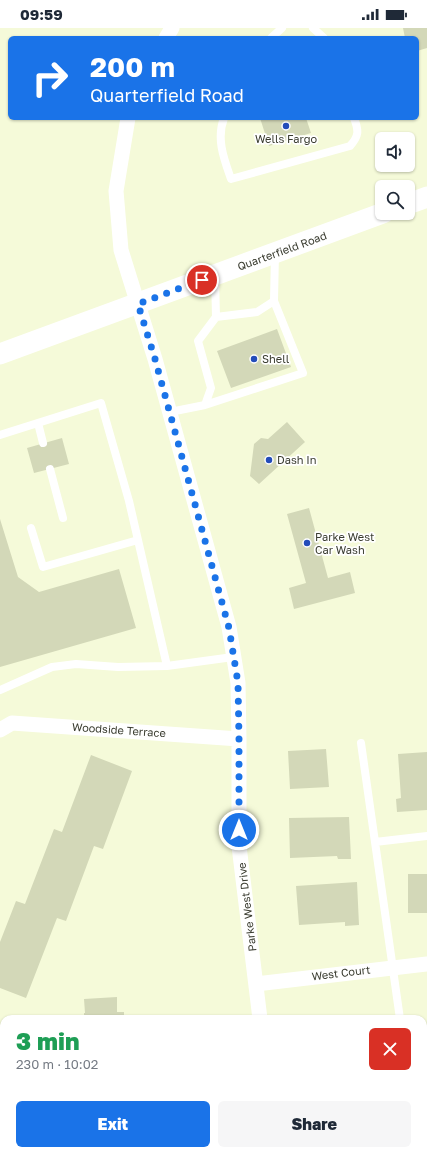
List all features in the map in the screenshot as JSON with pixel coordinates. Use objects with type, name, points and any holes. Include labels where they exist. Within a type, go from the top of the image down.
[{"type":"main road","points":[[415,201],[427,197]]},
{"type":"main road","name":"Quarterfield Road","points":[[0,354],[375,216]]},
{"type":"street","name":"Parke West Drive","points":[[128,120],[116,191],[121,250],[170,412],[229,628],[238,683],[239,846],[260,1015]]},
{"type":"street","name":"Woodside Terrace","points":[[0,730],[12,723],[239,739]]},
{"type":"street","name":"West Court","points":[[256,984],[427,964]]},
{"type":"lane","points":[[273,36],[282,28]]},
{"type":"lane","points":[[314,28],[322,36]]},
{"type":"lane","points":[[223,120],[220,133],[220,144],[231,179],[350,146],[355,140],[358,131],[355,120]]},
{"type":"lane","points":[[170,412],[205,406],[303,373],[274,301],[275,253]]},
{"type":"lane","points":[[205,406],[211,388],[198,341],[216,318],[215,276]]},
{"type":"lane","points":[[216,318],[257,312],[274,301]]},
{"type":"lane","points":[[0,435],[101,402],[129,501],[166,666]]},
{"type":"lane","points":[[38,423],[43,443]]},
{"type":"lane","points":[[50,469],[63,518]]},
{"type":"lane","points":[[31,528],[43,566],[138,540]]},
{"type":"lane","points":[[0,690],[52,667],[76,664],[118,667],[166,666],[233,657]]},
{"type":"lane","points":[[361,742],[399,1015]]},
{"type":"lane","points":[[375,842],[427,836]]},
{"type":"building","points":[[403,28],[427,28],[427,48],[419,50],[419,36],[405,36]]},
{"type":"building","name":"Wells Fargo","points":[[261,120],[307,120],[311,133],[269,146]]},
{"type":"building","name":"Shell","points":[[277,329],[291,367],[231,388],[217,351]]},
{"type":"building","name":"Dash In","points":[[287,422],[305,442],[259,484],[250,476],[254,444],[261,438],[268,439]]},
{"type":"building","points":[[62,438],[69,464],[34,473],[27,448]]},
{"type":"building","name":"Parke West Car Wash","points":[[309,508],[328,578],[350,572],[355,593],[294,609],[289,588],[306,583],[287,514]]},
{"type":"building","points":[[0,519],[18,577],[39,592],[119,569],[136,628],[0,667]]},
{"type":"building","points":[[326,749],[329,787],[290,789],[288,751]]},
{"type":"building","points":[[427,752],[427,810],[397,812],[396,799],[401,798],[398,754]]},
{"type":"building","points":[[91,755],[132,771],[103,849],[94,846],[66,921],[57,918],[26,998],[0,988],[0,942],[16,901],[25,904],[54,829],[62,832]]},
{"type":"building","points":[[349,817],[351,859],[338,859],[337,856],[290,858],[289,818]]},
{"type":"building","points":[[408,874],[427,874],[427,913],[408,913]]},
{"type":"building","points":[[357,882],[359,925],[345,926],[345,922],[299,925],[296,886]]},
{"type":"building","points":[[117,997],[117,1012],[124,1012],[124,1015],[84,1015],[84,999]]},
{"type":"place","name":"Wells Fargo","points":[[286,126]]},
{"type":"place","name":"Shell","points":[[254,359]]},
{"type":"place","name":"Dash In","points":[[269,460]]},
{"type":"place","name":"Parke West Car Wash","points":[[307,543]]},
{"type":"route","points":[[202,280],[138,304],[155,359],[229,628],[238,683],[239,830]]}]
